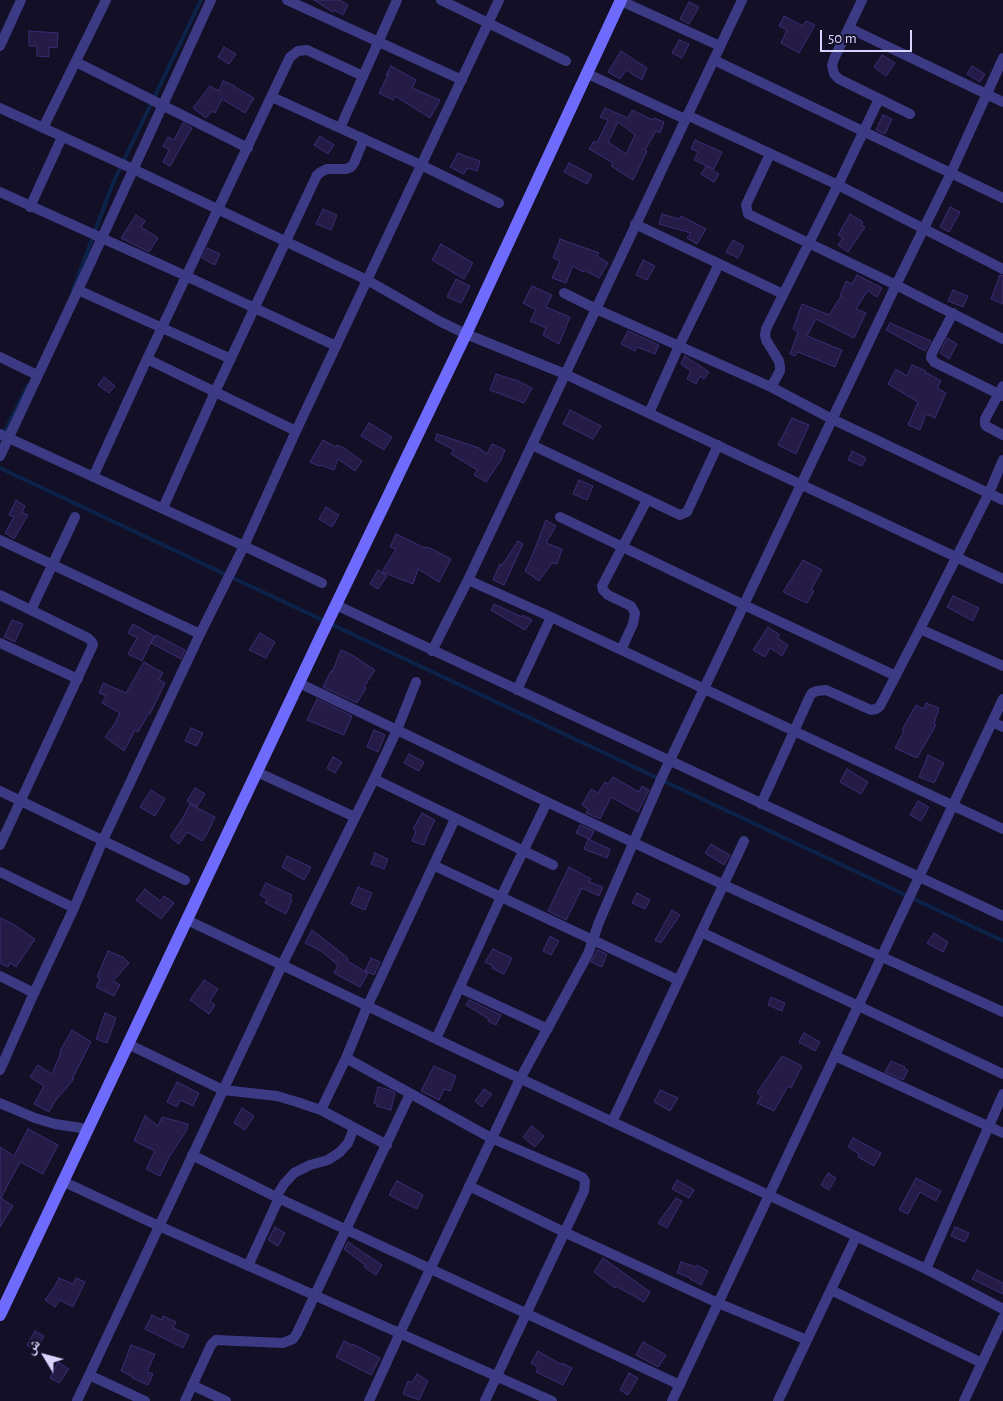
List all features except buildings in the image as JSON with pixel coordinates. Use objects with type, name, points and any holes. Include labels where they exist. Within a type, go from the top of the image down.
[{"type":"main road","points":[[0,1315],[256,772],[466,334],[621,0]]},
{"type":"street","points":[[0,46],[21,0]]},
{"type":"street","points":[[44,128],[106,0]]},
{"type":"street","points":[[0,456],[4,436],[37,375],[78,290],[211,0]]},
{"type":"street","points":[[287,0],[462,80]]},
{"type":"street","points":[[340,128],[397,0]]},
{"type":"street","points":[[441,0],[566,61]]},
{"type":"street","points":[[0,1070],[103,840],[200,634],[244,546],[296,431],[499,0]]},
{"type":"street","points":[[621,0],[720,46]]},
{"type":"street","points":[[432,651],[468,580],[742,0]]},
{"type":"street","points":[[862,0],[834,59],[832,65],[834,74],[839,79],[910,114]]},
{"type":"street","points":[[849,28],[1003,102]]},
{"type":"street","points":[[93,477],[290,57],[298,51],[307,50],[363,76]]},
{"type":"street","points":[[369,1401],[491,1138],[520,1079],[594,941],[599,922],[670,761],[951,173],[1003,58]]},
{"type":"street","points":[[714,60],[1003,198]]},
{"type":"street","points":[[76,62],[248,148]]},
{"type":"street","points":[[588,74],[838,185],[1003,269]]},
{"type":"street","points":[[272,97],[499,203]]},
{"type":"street","points":[[772,387],[780,371],[780,366],[765,335],[766,329],[880,99]]},
{"type":"street","points":[[0,108],[367,280],[466,334],[565,374],[1003,580]]},
{"type":"street","points":[[30,207],[62,137]]},
{"type":"street","points":[[163,508],[317,175],[327,169],[346,169],[351,167],[364,140]]},
{"type":"street","points":[[770,154],[746,205],[748,214],[809,242],[1003,339]]},
{"type":"street","points":[[0,206],[2,194],[186,276],[336,346]]},
{"type":"street","points":[[635,224],[783,294]]},
{"type":"street","points":[[649,413],[719,264]]},
{"type":"street","points":[[78,290],[231,359]]},
{"type":"street","points":[[564,293],[772,387],[832,419],[1003,500]]},
{"type":"street","points":[[953,313],[931,358],[934,362],[1002,392],[985,419],[984,424],[1003,435]]},
{"type":"street","points":[[0,357],[37,375]]},
{"type":"street","points":[[147,359],[296,431]]},
{"type":"street","points":[[4,436],[322,583]]},
{"type":"street","points":[[532,445],[678,515],[687,512],[718,445]]},
{"type":"street","points":[[761,804],[810,696],[817,691],[826,690],[873,710],[880,706],[956,558],[1003,460]]},
{"type":"street","points":[[621,650],[633,624],[635,613],[631,606],[605,593],[602,586],[647,500]]},
{"type":"street","points":[[560,516],[896,676]]},
{"type":"street","points":[[31,610],[75,517]]},
{"type":"street","points":[[0,540],[200,634]]},
{"type":"street","points":[[468,580],[1003,829]]},
{"type":"street","points":[[0,595],[88,638],[92,642],[92,647],[78,679],[0,845]]},
{"type":"street","points":[[333,611],[432,651],[1003,916]]},
{"type":"street","points":[[517,690],[551,617]]},
{"type":"street","points":[[920,629],[1003,666]]},
{"type":"street","points":[[0,642],[78,679]]},
{"type":"street","points":[[77,1401],[282,964],[374,779],[397,730],[416,682]]},
{"type":"street","points":[[299,683],[724,885],[1003,1012]]},
{"type":"street","points":[[672,1401],[1003,699]]},
{"type":"street","points":[[992,722],[1003,727]]},
{"type":"street","points":[[256,772],[355,817]]},
{"type":"street","points":[[374,779],[554,865]]},
{"type":"street","points":[[0,791],[185,880]]},
{"type":"street","points":[[436,1039],[547,802]]},
{"type":"street","points":[[321,1110],[346,1058],[367,1007],[456,819]]},
{"type":"street","points":[[612,1122],[744,841]]},
{"type":"street","points":[[434,866],[678,980]]},
{"type":"street","points":[[0,872],[74,908]]},
{"type":"street","points":[[186,920],[926,1269],[1003,1309]]},
{"type":"street","points":[[701,932],[1003,1074]]},
{"type":"street","points":[[0,976],[34,993]]},
{"type":"street","points":[[460,988],[548,1029]]},
{"type":"street","points":[[128,1044],[223,1090],[277,1096],[321,1110],[387,1145]]},
{"type":"street","points":[[835,1056],[1003,1132]]},
{"type":"street","points":[[346,1058],[491,1138],[582,1176],[586,1181],[584,1191],[485,1401]]},
{"type":"street","points":[[185,1401],[211,1345],[216,1340],[283,1343],[289,1341],[297,1333],[410,1094]]},
{"type":"street","points":[[926,1269],[1003,1094]]},
{"type":"street","points":[[0,1103],[35,1118],[55,1124],[88,1129]]},
{"type":"street","points":[[248,1266],[284,1184],[294,1173],[328,1160],[340,1152],[348,1143],[354,1128]]},
{"type":"street","points":[[192,1155],[347,1230],[680,1385]]},
{"type":"street","points":[[62,1181],[552,1401]]},
{"type":"street","points":[[470,1186],[718,1303],[807,1340]]},
{"type":"street","points":[[778,1401],[856,1237]]},
{"type":"street","points":[[831,1290],[982,1363]]},
{"type":"street","points":[[964,1401],[1003,1318]]},
{"type":"street","points":[[89,1375],[146,1401]]},
{"type":"street","points":[[192,1386],[226,1401]]},
{"type":"waterway","points":[[73,290],[113,183],[201,0]]},
{"type":"waterway","points":[[0,441],[28,385]]},
{"type":"waterway","points":[[0,468],[1003,941]]}]
